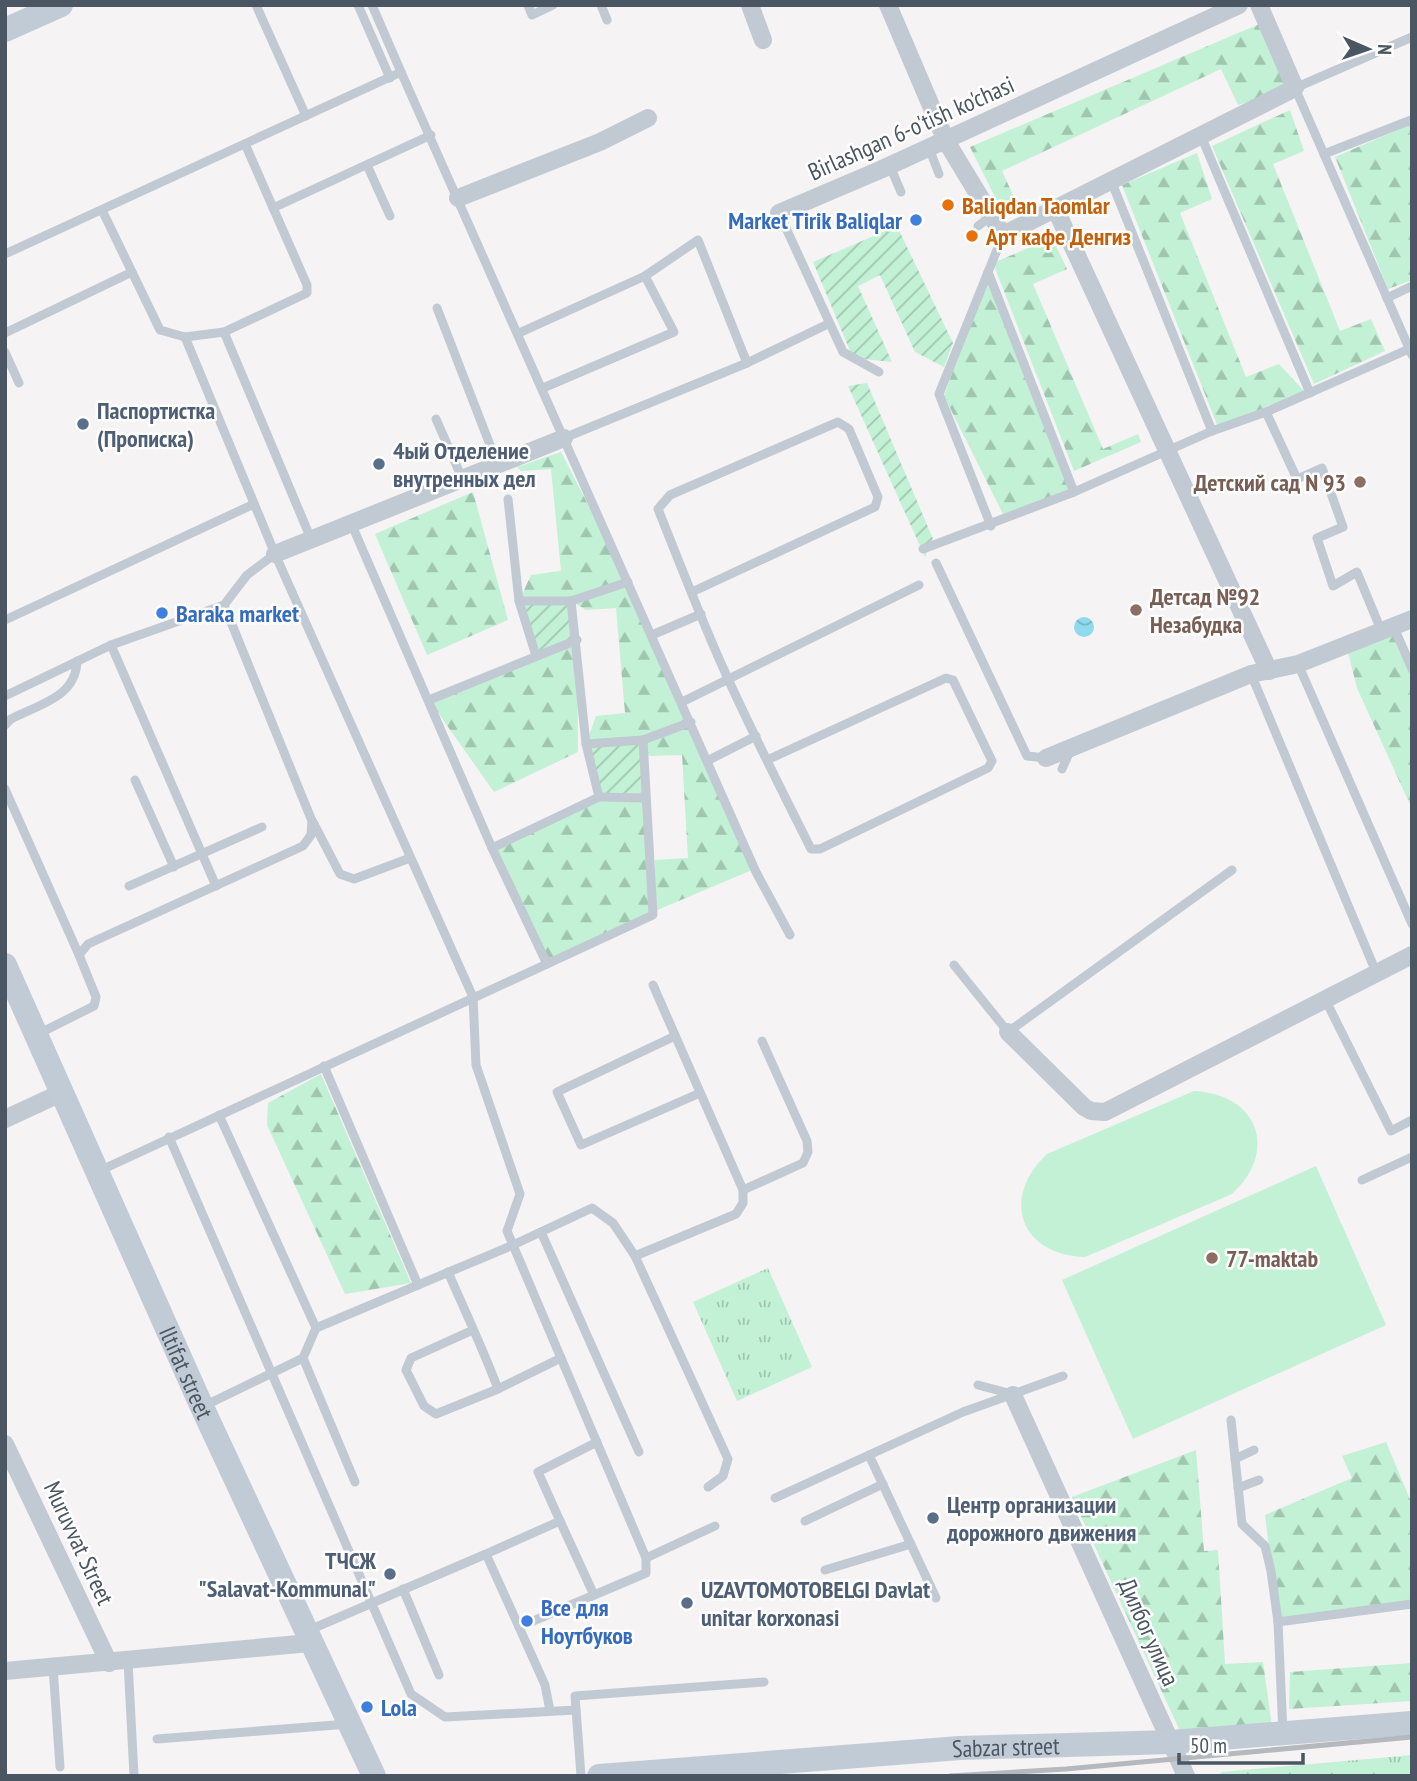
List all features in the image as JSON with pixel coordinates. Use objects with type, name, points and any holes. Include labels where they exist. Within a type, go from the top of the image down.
[{"type":"street","points":[[5,30],[61,5]]},
{"type":"street","points":[[750,5],[763,40]]},
{"type":"street","points":[[888,5],[937,144],[985,221],[1003,235],[1112,183],[1295,88],[1259,5]]},
{"type":"street","name":"Birlashgan 6-o'tish ko'chasi","points":[[779,213],[890,166],[1239,5]]},
{"type":"street","points":[[458,198],[600,142],[649,118]]},
{"type":"street","points":[[1056,210],[1167,449],[1260,672]]},
{"type":"street","points":[[275,554],[564,438]]},
{"type":"street","points":[[1046,758],[1119,721],[1260,672],[1298,664],[1387,627],[1412,620]]},
{"type":"street","points":[[1008,1032],[1084,1107],[1091,1111],[1105,1112],[1128,1103],[1412,955]]},
{"type":"street","name":"Iltifаt street","points":[[5,965],[202,1407],[374,1776]]},
{"type":"street","points":[[5,1119],[61,1093]]},
{"type":"street","name":"Дилбог улица","points":[[1013,1395],[1186,1776]]},
{"type":"street","name":"Muruvvat Street","points":[[5,1444],[109,1663]]},
{"type":"street","points":[[5,1671],[128,1661],[308,1637]]},
{"type":"street","name":"Sabzar street","points":[[598,1776],[960,1748],[1171,1742],[1412,1723]]},
{"type":"lane","points":[[256,5],[306,116]]},
{"type":"lane","points":[[358,5],[390,78]]},
{"type":"lane","points":[[372,5],[756,872],[790,935]]},
{"type":"lane","points":[[528,5],[532,15],[553,5]]},
{"type":"lane","points":[[601,5],[607,20]]},
{"type":"lane","points":[[923,550],[991,526],[1212,430],[1266,412],[1410,352],[1295,88],[1412,37]]},
{"type":"lane","points":[[5,254],[401,72]]},
{"type":"lane","points":[[1324,154],[1411,120],[1412,123]]},
{"type":"lane","points":[[273,208],[430,135]]},
{"type":"lane","points":[[1201,136],[1310,393]]},
{"type":"lane","points":[[102,210],[160,330],[185,337],[224,332],[307,293],[307,285],[245,144]]},
{"type":"lane","points":[[937,144],[939,174]]},
{"type":"lane","points":[[367,165],[390,216]]},
{"type":"lane","points":[[890,166],[901,192]]},
{"type":"lane","points":[[1112,183],[1212,430]]},
{"type":"lane","name":"Birlashgan 6-o'tish ko'chasi","points":[[779,213],[843,352],[879,372]]},
{"type":"lane","points":[[991,526],[939,394],[1003,235]]},
{"type":"lane","points":[[519,333],[645,276],[698,240],[747,363]]},
{"type":"lane","points":[[5,333],[132,272]]},
{"type":"lane","points":[[988,272],[1074,492]]},
{"type":"lane","points":[[543,388],[674,332],[645,276]]},
{"type":"lane","points":[[1387,298],[1412,286]]},
{"type":"lane","points":[[437,308],[497,463]]},
{"type":"lane","points":[[564,438],[747,363],[828,324]]},
{"type":"lane","points":[[224,332],[311,539]]},
{"type":"lane","points":[[185,337],[275,554],[473,997],[476,1065],[520,1194],[507,1231],[646,1558],[646,1573],[519,1627]]},
{"type":"lane","points":[[5,352],[19,383]]},
{"type":"lane","points":[[1266,412],[1297,478],[1322,468],[1343,527],[1317,538],[1333,586],[1357,572],[1412,668]]},
{"type":"lane","points":[[436,419],[462,478]]},
{"type":"lane","points":[[692,592],[875,507],[878,497],[849,429],[838,422],[670,495],[658,509],[701,614],[728,679],[767,760],[811,849],[820,849],[988,768],[992,761],[953,680],[946,678],[767,760]]},
{"type":"lane","points":[[508,499],[519,601],[536,656]]},
{"type":"lane","points":[[5,620],[254,504]]},
{"type":"lane","points":[[351,523],[492,848],[547,964]]},
{"type":"lane","points":[[5,696],[111,645],[224,605],[247,575],[275,554]]},
{"type":"lane","points":[[936,563],[1027,756],[1046,758]]},
{"type":"lane","points":[[519,601],[571,601],[628,582]]},
{"type":"lane","points":[[682,702],[919,585]]},
{"type":"lane","points":[[571,601],[586,744],[599,797]]},
{"type":"lane","points":[[224,605],[312,821],[340,874],[354,879],[410,858]]},
{"type":"lane","points":[[652,635],[701,614]]},
{"type":"lane","points":[[429,700],[577,639]]},
{"type":"lane","points":[[111,645],[216,886]]},
{"type":"lane","points":[[5,725],[11,719],[65,691],[77,677],[78,661]]},
{"type":"lane","points":[[1298,664],[1412,924]]},
{"type":"lane","points":[[1260,672],[1376,972]]},
{"type":"lane","points":[[586,744],[643,740],[691,722]]},
{"type":"lane","points":[[708,761],[756,736]]},
{"type":"lane","points":[[97,1172],[653,915],[644,798],[643,740]]},
{"type":"lane","points":[[1062,769],[1071,747]]},
{"type":"lane","points":[[135,780],[174,867]]},
{"type":"lane","points":[[5,789],[96,997],[94,1006],[36,1035]]},
{"type":"lane","points":[[492,848],[599,797],[644,798]]},
{"type":"lane","points":[[79,955],[88,944],[303,846],[311,835],[312,821]]},
{"type":"lane","points":[[129,886],[262,828]]},
{"type":"lane","points":[[954,965],[1008,1032],[1232,870]]},
{"type":"lane","points":[[635,1256],[736,1214],[743,1203],[743,1190],[653,985]]},
{"type":"lane","points":[[1327,997],[1328,1005],[1391,1131],[1412,1120]]},
{"type":"lane","points":[[675,1036],[557,1092],[581,1145],[700,1093]]},
{"type":"lane","points":[[743,1190],[803,1163],[808,1152],[807,1141],[762,1041]]},
{"type":"lane","points":[[324,1066],[418,1285]]},
{"type":"lane","points":[[219,1115],[316,1328]]},
{"type":"lane","points":[[169,1137],[411,1694],[446,1717],[576,1710]]},
{"type":"lane","points":[[1362,1180],[1412,1157]]},
{"type":"lane","points":[[202,1407],[303,1358],[316,1328],[513,1245],[592,1208],[613,1223],[635,1256],[728,1459],[723,1476],[708,1487]]},
{"type":"lane","points":[[541,1232],[639,1452]]},
{"type":"lane","points":[[448,1272],[498,1389]]},
{"type":"lane","points":[[473,1330],[411,1359],[407,1370],[424,1406],[436,1414],[498,1389],[561,1358]]},
{"type":"lane","points":[[303,1358],[355,1482]]},
{"type":"lane","points":[[775,1498],[963,1412],[1063,1376]]},
{"type":"lane","points":[[978,1385],[1013,1395]]},
{"type":"lane","points":[[1231,1420],[1242,1524],[1265,1546],[1271,1571],[1278,1622],[1283,1735]]},
{"type":"lane","points":[[594,1595],[538,1472],[597,1442]]},
{"type":"lane","points":[[1236,1459],[1254,1450]]},
{"type":"lane","points":[[869,1455],[936,1598]]},
{"type":"lane","points":[[1238,1488],[1259,1480]]},
{"type":"lane","points":[[805,1521],[883,1484]]},
{"type":"lane","points":[[308,1637],[371,1602],[486,1555],[560,1521]]},
{"type":"lane","points":[[646,1558],[715,1526]]},
{"type":"lane","points":[[825,1570],[911,1544]]},
{"type":"lane","points":[[486,1555],[545,1685],[550,1711]]},
{"type":"lane","points":[[404,1589],[439,1675]]},
{"type":"lane","points":[[1278,1622],[1412,1604]]},
{"type":"lane","points":[[128,1661],[134,1776]]},
{"type":"lane","points":[[52,1667],[60,1767]]},
{"type":"lane","points":[[580,1776],[575,1696],[764,1682]]},
{"type":"lane","points":[[157,1739],[349,1724]]},
{"type":"green space","points":[[1264,22],[1295,88],[1238,105],[1221,69],[1002,171],[1019,208],[1002,211],[970,147]]},
{"type":"green space","points":[[1290,110],[1304,151],[1273,164],[1340,331],[1371,319],[1385,351],[1314,384],[1212,146]]},
{"type":"green space","points":[[1409,125],[1412,134],[1412,280],[1388,289],[1335,157]]},
{"type":"green space","points":[[1197,153],[1212,199],[1180,213],[1246,377],[1279,364],[1304,391],[1218,427],[1122,185]]},
{"type":"green space","points":[[897,226],[953,343],[944,367],[915,352],[880,275],[858,286],[892,362],[853,358],[813,262]]},
{"type":"green space","points":[[1052,238],[1067,269],[1033,284],[1103,449],[1138,434],[1141,442],[1074,471],[993,263]]},
{"type":"green space","points":[[988,272],[1070,489],[1003,514],[944,396]]},
{"type":"green space","points":[[867,383],[933,539],[925,557],[848,386]]},
{"type":"green space","points":[[561,452],[628,582],[752,870],[655,911],[655,860],[688,858],[682,755],[649,756],[643,740],[586,744],[596,716],[625,713],[616,608],[586,610],[571,601],[519,601],[531,575],[561,571],[551,469],[521,471],[517,467]]},
{"type":"green space","points":[[473,492],[508,620],[427,655],[375,534]]},
{"type":"green space","points":[[519,601],[571,601],[577,640],[536,656]]},
{"type":"green space","points":[[1393,625],[1412,669],[1412,809],[1357,688],[1346,645]]},
{"type":"green space","points":[[577,640],[578,752],[494,792],[429,700]]},
{"type":"green space","points":[[643,740],[644,798],[599,797],[586,744]]},
{"type":"green space","points":[[599,797],[644,798],[651,914],[547,964],[492,848]]},
{"type":"green space","points":[[321,1074],[411,1283],[345,1294],[267,1125],[268,1103]]},
{"type":"green space","points":[[1194,1091],[1234,1102],[1247,1114],[1255,1128],[1258,1143],[1255,1160],[1232,1194],[1085,1257],[1063,1254],[1045,1246],[1032,1235],[1024,1221],[1021,1205],[1024,1188],[1032,1171],[1047,1154]]},
{"type":"green space","points":[[1316,1166],[1386,1325],[1133,1439],[1062,1280]]},
{"type":"green space","points":[[768,1268],[812,1367],[737,1401],[693,1302]]},
{"type":"green space","points":[[1386,1442],[1412,1504],[1412,1602],[1341,1609],[1278,1622],[1265,1515],[1352,1478],[1342,1456]]},
{"type":"green space","points":[[1196,1450],[1204,1551],[1218,1550],[1225,1664],[1263,1662],[1272,1726],[1180,1731],[1072,1497]]},
{"type":"green space","points":[[1412,1663],[1412,1701],[1289,1709],[1290,1672]]},
{"type":"green space","points":[[1412,1755],[1412,1776],[1217,1776],[1222,1772]]},
{"type":"water","points":[[1084,617],[1091,620],[1094,627],[1091,634],[1084,637],[1077,634],[1074,627],[1077,620]]},
{"type":"railway","points":[[950,1776],[1066,1769],[1412,1737]]},
{"type":"place","name":"Baliqdan Taomlar","points":[[948,205]]},
{"type":"place","name":"Market Tirik Baliqlar","points":[[916,220]]},
{"type":"place","name":"Арт кафе Денгиз","points":[[972,236]]},
{"type":"place","name":"Паспортистка (Прописка)","points":[[83,424]]},
{"type":"place","name":"4ый Отделение внутренных дел","points":[[379,464]]},
{"type":"place","name":"Детский сад N 93","points":[[1360,482]]},
{"type":"place","name":"Детсад №92 Незабудка","points":[[1136,610]]},
{"type":"place","name":"Baraka market","points":[[162,613]]},
{"type":"place","name":"77-maktab","points":[[1212,1258]]},
{"type":"place","name":"Центр организации дорожного движения","points":[[933,1518]]},
{"type":"place","name":"ТЧСЖ \"Salavat-Kommunal\"","points":[[390,1574]]},
{"type":"place","name":"UZAVTOMOTOBELGI Davlat unitar korxonasi","points":[[687,1603]]},
{"type":"place","name":"Все для Ноутбуков","points":[[527,1621]]},
{"type":"place","name":"Lola","points":[[367,1707]]}]
